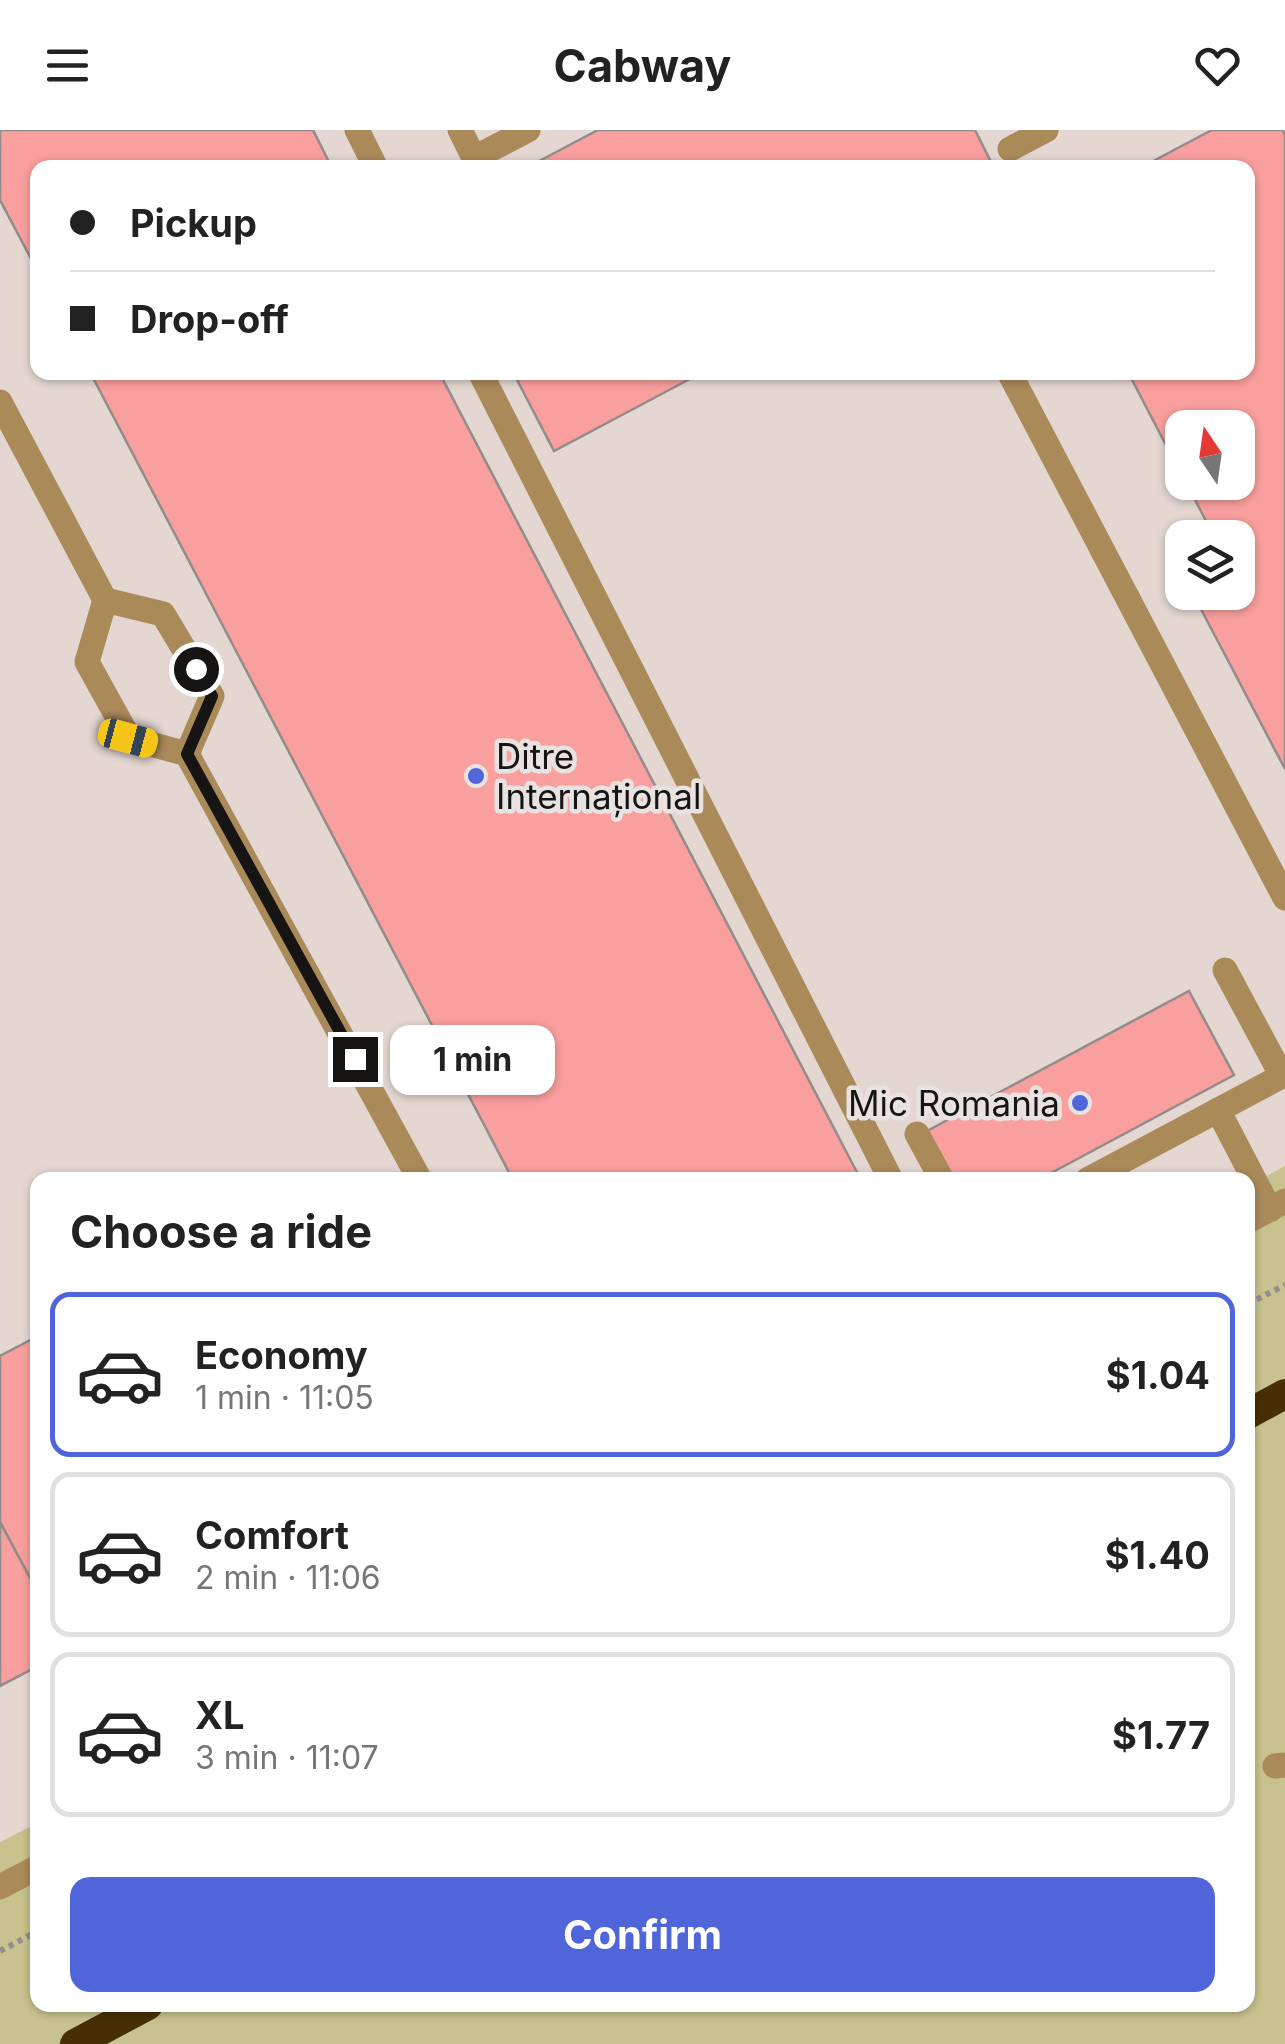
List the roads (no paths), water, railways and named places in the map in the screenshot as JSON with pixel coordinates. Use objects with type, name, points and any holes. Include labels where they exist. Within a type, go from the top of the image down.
[{"type":"highway","points":[[1255,1410],[1285,1394]]},
{"type":"highway","points":[[75,2044],[135,2012]]},
{"type":"street","points":[[357,130],[372,160]]},
{"type":"street","points":[[460,130],[474,158],[528,130]]},
{"type":"street","points":[[1010,149],[1046,130]]},
{"type":"street","points":[[484,380],[887,1172]]},
{"type":"street","points":[[1013,380],[1285,898]]},
{"type":"street","points":[[0,402],[105,600],[87,662],[128,738],[187,754],[416,1172]]},
{"type":"street","points":[[105,600],[163,614],[212,696],[187,754]]},
{"type":"street","points":[[1102,1172],[1282,1076],[1225,970]]},
{"type":"street","points":[[1218,1110],[1248,1172]]},
{"type":"street","points":[[917,1134],[938,1172]]},
{"type":"street","points":[[1255,1186],[1267,1211]]},
{"type":"street","points":[[0,1886],[30,1870]]},
{"type":"place","name":"Ditre Internațional","points":[[476,776]]},
{"type":"place","name":"Mic Romania","points":[[1080,1103]]}]
